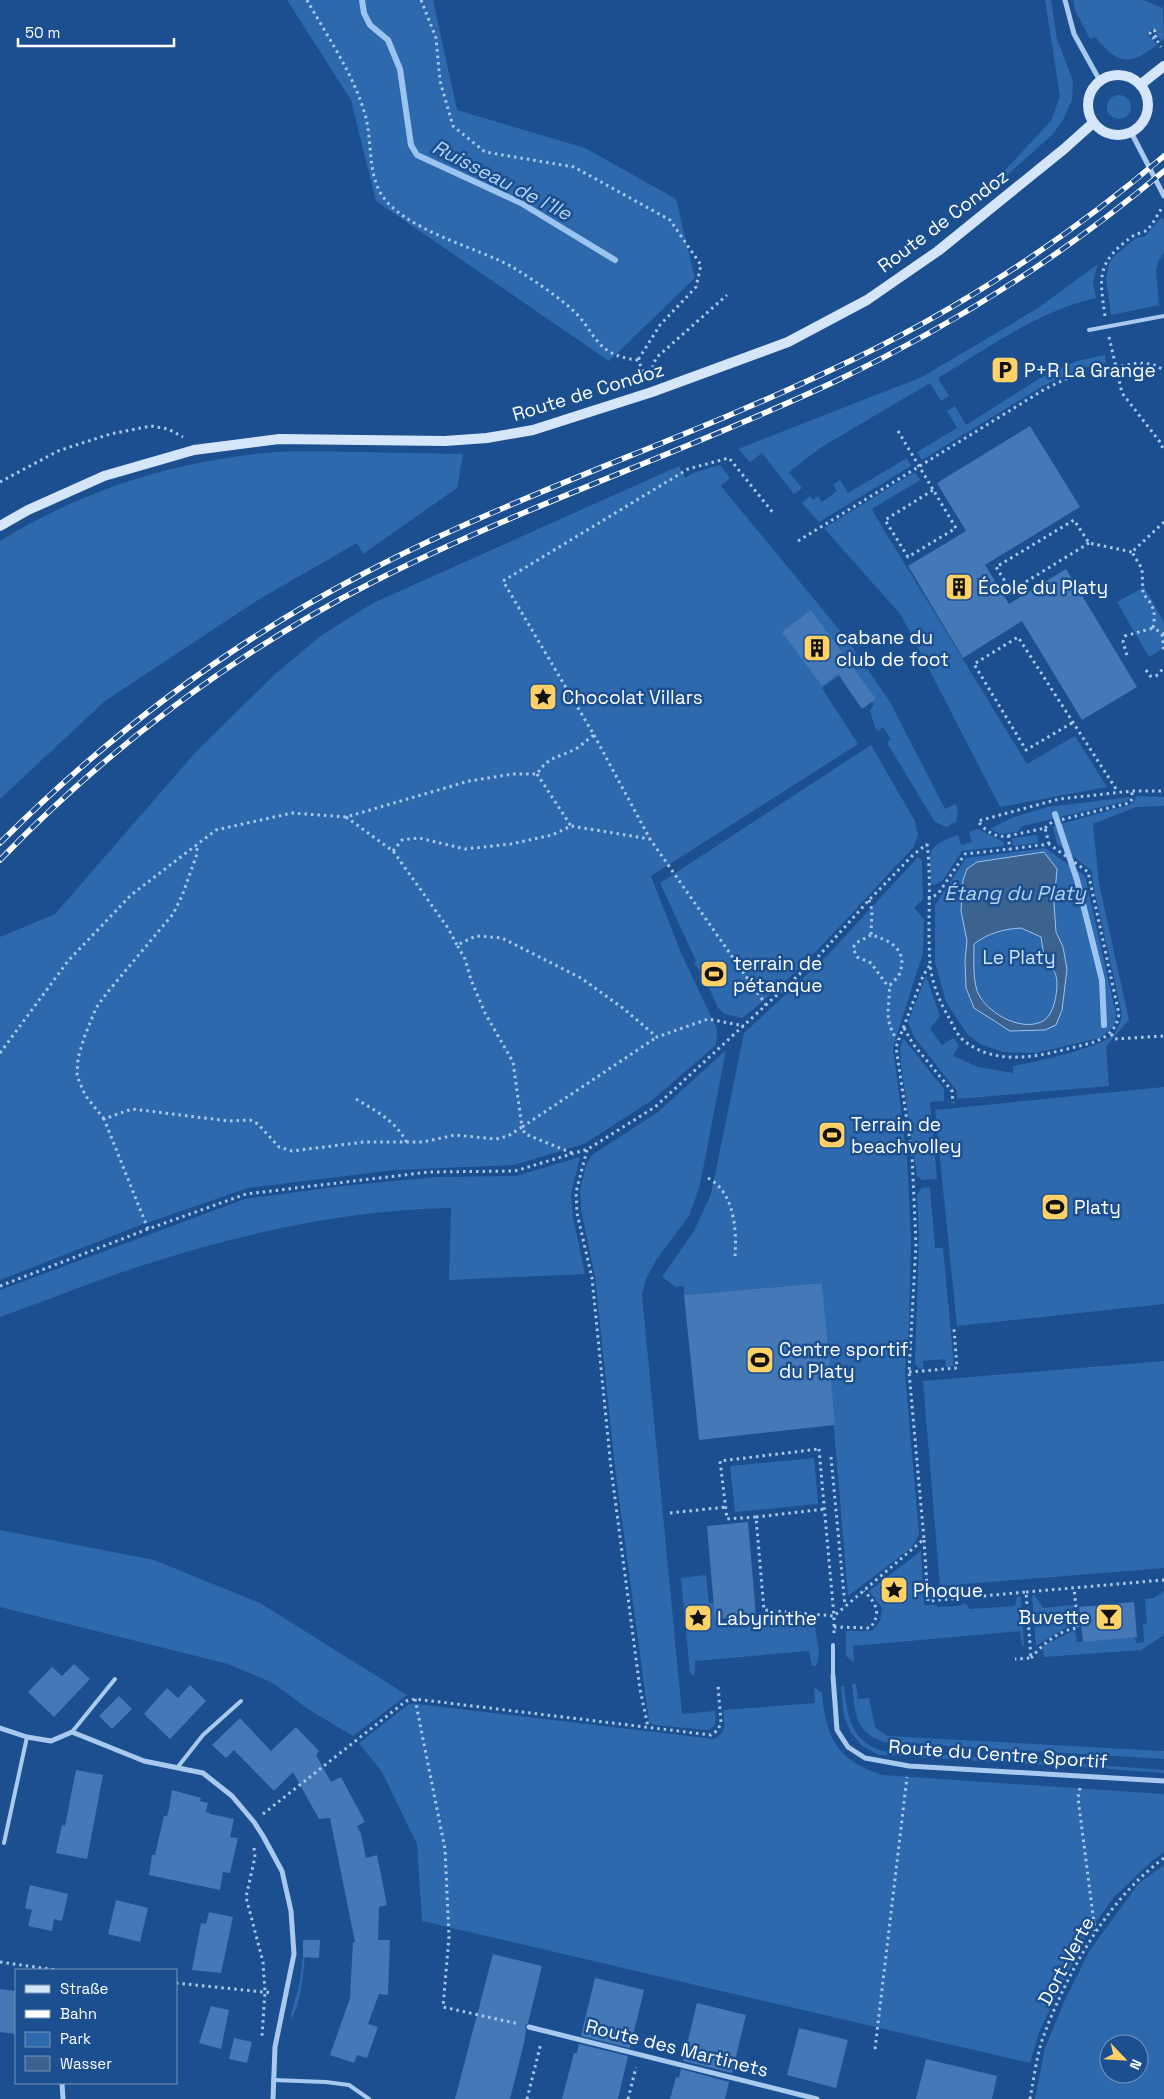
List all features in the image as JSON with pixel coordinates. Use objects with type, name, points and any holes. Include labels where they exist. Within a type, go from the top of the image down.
[{"type":"main road","points":[[1140,85],[1164,66]]},
{"type":"main road","points":[[1119,75],[1130,78],[1140,85],[1147,97],[1146,116],[1140,126],[1131,132],[1119,135],[1109,134],[1093,123],[1088,107],[1090,95],[1100,81],[1108,76],[1119,75]]},
{"type":"main road","name":"Route de Condoz","points":[[0,526],[28,510],[104,476],[194,450],[279,439],[445,442],[487,438],[533,430],[656,391],[788,342],[867,300],[938,251],[1064,149],[1093,123]]},
{"type":"street","points":[[1065,0],[1074,34],[1100,81]]},
{"type":"street","points":[[1131,132],[1164,196]]},
{"type":"street","name":"Route du Centre Sportif","points":[[833,1676],[837,1730],[848,1747],[865,1758],[909,1766],[1164,1782]]},
{"type":"street","points":[[0,1728],[27,1737],[51,1741],[72,1732],[144,1761],[203,1773],[232,1796],[254,1822],[282,1871],[290,1912],[294,1954],[274,2046],[274,2099]]},
{"type":"street","name":"Route des Martinets","points":[[529,2027],[817,2099]]},
{"type":"street","points":[[62,2084],[63,2099]]},
{"type":"lane","points":[[1089,330],[1164,316]]},
{"type":"lane","points":[[833,1676],[834,1645]]},
{"type":"lane","points":[[72,1732],[115,1679]]},
{"type":"lane","points":[[177,1768],[203,1734],[240,1701]]},
{"type":"lane","points":[[4,1843],[27,1737]]},
{"type":"lane","points":[[273,2080],[349,2085],[369,2099]]},
{"type":"path","points":[[307,0],[353,82],[366,119],[373,169],[380,192],[394,209],[418,225],[513,268],[567,305],[583,320],[602,348],[611,354],[638,360]]},
{"type":"path","points":[[421,0],[436,38],[440,81],[453,126],[485,152],[574,166],[662,215],[670,220],[702,265],[696,288],[660,325],[638,360]]},
{"type":"path","points":[[1155,37],[1161,46]]},
{"type":"path","points":[[1164,206],[1145,232],[1135,235],[1110,254],[1105,262],[1101,280],[1114,366],[1122,393],[1160,442],[1164,451]]},
{"type":"path","points":[[656,391],[653,366],[656,358],[727,295]]},
{"type":"path","points":[[638,360],[656,391]]},
{"type":"path","points":[[798,541],[1044,389],[1080,372],[1145,363],[1164,370]]},
{"type":"path","points":[[0,482],[58,451],[110,434],[151,426],[168,429],[183,436],[194,450]]},
{"type":"path","points":[[898,431],[956,528],[908,557],[885,520],[933,490]]},
{"type":"path","points":[[766,1005],[650,839],[594,735],[503,581],[688,469],[729,458],[774,514]]},
{"type":"path","points":[[1088,544],[1074,520],[996,567],[1011,591],[1088,544],[1132,552],[1142,568],[1143,594],[1150,601],[1156,615],[1153,628]]},
{"type":"path","points":[[1132,552],[1164,522]]},
{"type":"path","points":[[1127,656],[1123,642],[1125,636],[1153,628],[1163,634],[1164,652]]},
{"type":"path","points":[[1072,722],[1026,750],[974,664],[1018,637],[1118,792]]},
{"type":"path","points":[[1146,670],[1150,676],[1156,676],[1164,668]]},
{"type":"path","points":[[537,774],[542,765],[552,758],[576,748],[594,735]]},
{"type":"path","points":[[0,1053],[68,961],[93,934],[131,895],[216,830],[292,813],[346,817],[470,781],[513,774],[537,774]]},
{"type":"path","points":[[537,774],[571,826]]},
{"type":"path","points":[[1132,791],[1132,799],[1129,803],[1052,822],[1046,828],[1008,836],[1000,837],[983,828],[978,821],[1059,799],[1118,792],[1132,791],[1164,791]]},
{"type":"path","points":[[346,817],[393,851],[458,945],[486,1013],[513,1062],[522,1128],[525,1134],[572,1154]]},
{"type":"path","points":[[393,851],[402,840],[419,838],[465,849],[511,844],[552,836],[571,826],[650,839]]},
{"type":"path","points":[[0,1286],[148,1228],[246,1194],[429,1172],[515,1171],[588,1149],[655,1107],[816,960],[869,900],[927,844],[930,964],[941,1005],[961,1037],[976,1049],[1000,1057],[1040,1056],[1098,1041],[1111,1034],[1118,1023],[1119,1014],[1088,872],[1049,844],[1046,828]]},
{"type":"path","points":[[1008,836],[1010,849]]},
{"type":"path","points":[[928,899],[938,894],[965,854],[1049,844]]},
{"type":"path","points":[[148,1228],[104,1119],[85,1095],[77,1076],[78,1058],[96,1008],[173,914],[198,854],[197,845]]},
{"type":"path","points":[[869,900],[872,910],[871,934]]},
{"type":"path","points":[[890,985],[887,985],[871,963],[857,957],[853,948],[856,943],[871,934],[885,938],[895,944],[900,952],[901,964],[898,976],[890,985],[887,1017],[890,1029],[898,1040]]},
{"type":"path","points":[[458,945],[476,936],[502,938],[581,978],[624,1009],[657,1037]]},
{"type":"path","points":[[930,964],[922,976],[896,1047],[912,1155],[916,1244],[909,1372],[928,1600],[1164,1580]]},
{"type":"path","points":[[104,1119],[132,1109],[229,1121],[250,1120],[258,1124],[279,1146],[292,1151],[364,1142],[423,1142],[455,1136],[496,1139],[508,1136],[522,1128],[657,1037],[708,1019],[744,1026]]},
{"type":"path","points":[[903,1027],[913,1044],[952,1091],[953,1103]]},
{"type":"path","points":[[1111,1034],[1116,1039],[1164,1036]]},
{"type":"path","points":[[356,1099],[388,1119],[400,1130],[407,1142]]},
{"type":"path","points":[[588,1149],[576,1192],[577,1213],[592,1278],[611,1468],[640,1689],[648,1727]]},
{"type":"path","points":[[708,1178],[717,1183],[728,1200],[735,1225],[735,1256]]},
{"type":"path","points":[[909,1372],[957,1368],[954,1329]]},
{"type":"path","points":[[825,1509],[756,1517],[727,1518],[720,1461],[819,1449],[825,1509],[834,1616],[834,1645]]},
{"type":"path","points":[[831,1457],[845,1607]]},
{"type":"path","points":[[670,1513],[726,1507]]},
{"type":"path","points":[[756,1517],[764,1610],[834,1616],[924,1540]]},
{"type":"path","points":[[1015,1659],[1031,1658],[1041,1646],[1070,1628],[1078,1628],[1074,1588]]},
{"type":"path","points":[[834,1627],[870,1628],[875,1621],[878,1609],[873,1600],[864,1591]]},
{"type":"path","points":[[1026,1592],[1031,1658]]},
{"type":"path","points":[[262,2045],[265,1992],[262,1962],[246,1897],[255,1857],[254,1822],[406,1701],[415,1699],[711,1734],[718,1730],[721,1722],[718,1686]]},
{"type":"path","points":[[415,1699],[445,1849],[449,1937],[443,2006],[529,2027]]},
{"type":"path","points":[[875,2049],[909,1766]]},
{"type":"path","points":[[1083,1776],[1078,1798],[1095,1932]]},
{"type":"path","name":"Dort-Verte","points":[[1030,2099],[1045,2033],[1062,1995],[1095,1932],[1108,1913],[1132,1886],[1164,1858]]},
{"type":"path","points":[[0,1962],[49,1969]]},
{"type":"path","points":[[178,1983],[286,1994]]},
{"type":"path","points":[[527,2099],[544,2031]]},
{"type":"path","points":[[628,2099],[639,2054]]},
{"type":"green space","points":[[287,0],[433,0],[457,110],[585,148],[676,199],[695,278],[609,361],[376,201],[351,100]]},
{"type":"green space","points":[[1045,0],[1051,0],[1057,39],[1073,81],[1072,100],[1063,120],[1053,134],[963,215],[1051,121],[1060,96]]},
{"type":"green space","points":[[1073,0],[1143,0],[1163,8],[1164,38],[1161,42],[1154,28],[1147,33],[1157,45],[1138,57],[1124,59],[1117,57],[1095,37],[1090,39],[1075,10]]},
{"type":"green space","points":[[1119,95],[1127,99],[1131,107],[1127,115],[1119,119],[1111,115],[1107,107],[1111,99]]},
{"type":"green space","points":[[1161,218],[1164,220],[1164,252],[1158,262],[1156,271],[1159,305],[1111,315],[1106,279],[1109,264],[1113,257],[1136,238],[1145,236]]},
{"type":"green space","points":[[1098,264],[1093,282],[1096,298],[1075,304],[1034,321],[938,378],[949,396],[941,401],[930,383],[820,448],[789,472],[802,488],[794,494],[762,453],[750,462],[738,449],[922,377],[1038,308]]},
{"type":"green space","points":[[1105,355],[1106,363],[1079,369],[1043,386],[922,460],[917,452],[957,428],[947,411],[955,406],[966,425],[1040,378],[1077,361]]},
{"type":"green space","points":[[301,451],[463,454],[457,488],[363,554],[357,543],[258,600],[105,701],[0,799],[0,541],[62,507],[128,482],[161,472],[231,457]]},
{"type":"green space","points":[[907,458],[911,466],[819,522],[802,503],[810,496],[813,500],[818,496],[822,502],[837,491],[833,485],[840,480],[848,493]]},
{"type":"green space","points":[[720,465],[730,478],[721,486],[846,638],[890,702],[945,809],[956,804],[958,812],[956,822],[946,827],[935,822],[887,743],[891,739],[883,727],[878,731],[875,727],[870,711],[874,704],[848,669],[822,688],[858,744],[651,876],[681,953],[717,1029],[716,1045],[651,1101],[584,1144],[514,1165],[394,1170],[248,1188],[138,1226],[0,1280],[0,937],[55,914],[195,753],[272,677],[319,637],[373,603],[679,466],[685,478],[693,473]]},
{"type":"green space","points":[[915,472],[920,480],[872,509],[876,517],[1027,764],[1075,736],[1107,787],[1000,807],[901,615],[824,528]]},
{"type":"green space","points":[[1144,587],[1164,622],[1164,648],[1149,657],[1117,602]]},
{"type":"green space","points":[[871,745],[915,821],[918,835],[913,848],[788,979],[742,1018],[725,1014],[718,1008],[704,977],[694,963],[696,961],[660,883]]},
{"type":"green space","points":[[1136,796],[1164,797],[1164,806],[1136,807],[1093,824],[1099,883],[1129,1020],[1106,1046],[1109,1086],[957,1099],[957,1091],[914,1037],[908,1022],[926,976],[940,1016],[930,1029],[942,1045],[953,1038],[959,1045],[953,1056],[978,1067],[1013,1073],[1013,1066],[1082,1049],[1106,1040],[1116,1030],[1122,1014],[1093,885],[1092,871],[1057,844],[1053,826],[1129,805],[1135,800]]},
{"type":"green space","points":[[1130,797],[1127,801],[1023,826],[1017,832],[1000,834],[990,829],[1011,818],[1047,807]]},
{"type":"green space","points":[[978,829],[1004,842],[1004,846],[962,851],[943,880],[935,885],[931,884],[930,857],[934,847],[958,835],[961,845],[972,842],[969,832]]},
{"type":"green space","points":[[1037,835],[1038,843],[1013,846],[1012,838]]},
{"type":"green space","name":"Le Platy","points":[[1045,848],[1085,876],[1116,1014],[1115,1023],[1100,1038],[1036,1053],[1003,1052],[980,1044],[968,1035],[946,1002],[935,963],[935,905],[966,858]]},
{"type":"green space","points":[[918,857],[922,860],[923,899],[914,908],[924,919],[923,953],[893,1047],[907,1157],[911,1240],[909,1327],[905,1373],[919,1535],[911,1548],[848,1596],[822,1283],[684,1295],[684,1286],[676,1287],[662,1277],[694,1231],[711,1194],[744,1033],[825,958]]},
{"type":"green space","points":[[903,1038],[944,1089],[944,1101],[930,1102],[937,1179],[922,1180],[917,1176],[901,1065],[900,1047]]},
{"type":"green space","points":[[726,1050],[700,1185],[689,1216],[656,1260],[646,1279],[642,1295],[682,1714],[715,1711],[716,1720],[714,1725],[708,1730],[653,1725],[649,1722],[615,1468],[595,1277],[581,1210],[580,1190],[586,1165],[592,1155],[658,1112]]},
{"type":"green space","name":"Platy","points":[[1164,1087],[1164,1304],[957,1326],[935,1110]]},
{"type":"green space","points":[[580,1157],[571,1195],[573,1217],[585,1274],[449,1280],[451,1208],[413,1210],[337,1218],[224,1242],[131,1269],[0,1317],[0,1290],[245,1199],[342,1186],[436,1177],[516,1176]]},
{"type":"green space","points":[[930,1187],[935,1248],[943,1248],[954,1366],[946,1367],[945,1359],[923,1361],[923,1368],[920,1369],[915,1364],[919,1239],[917,1194],[922,1188]]},
{"type":"green space","points":[[1164,1361],[1164,1568],[940,1586],[923,1381]]},
{"type":"green space","points":[[814,1458],[818,1504],[735,1512],[730,1466]]},
{"type":"green space","points":[[0,1530],[154,1560],[260,1603],[407,1695],[353,1736],[308,1709],[273,1683],[228,1664],[0,1607]]},
{"type":"green space","points":[[921,1551],[924,1605],[936,1605],[937,1607],[959,1606],[965,1603],[970,1609],[1015,1606],[1017,1597],[1021,1597],[1024,1646],[1022,1646],[1020,1631],[853,1646],[854,1662],[846,1656],[846,1631],[872,1631],[880,1621],[882,1608],[869,1591]]},
{"type":"green space","points":[[706,1575],[709,1603],[716,1603],[718,1622],[758,1619],[815,1626],[819,1654],[816,1666],[812,1666],[809,1651],[695,1661],[695,1676],[690,1673],[681,1578]]},
{"type":"green space","points":[[1164,1591],[1164,1635],[1141,1650],[1044,1657],[1043,1646],[1075,1630],[1077,1642],[1135,1637],[1136,1643],[1144,1642],[1143,1624],[1147,1624],[1145,1599],[1154,1598]]},
{"type":"green space","points":[[1032,1595],[1035,1595],[1043,1608],[1073,1605],[1074,1625],[1070,1625],[1036,1646]]},
{"type":"green space","points":[[852,1684],[856,1684],[858,1699],[869,1698],[875,1727],[887,1736],[1164,1751],[1164,1759],[884,1742],[874,1738],[861,1727],[854,1703]]},
{"type":"green space","points":[[841,1686],[844,1686],[852,1724],[862,1740],[880,1750],[908,1753],[907,1756],[879,1755],[862,1746],[850,1731],[844,1716]]},
{"type":"green space","points":[[814,1687],[822,1693],[827,1723],[837,1745],[854,1762],[882,1775],[1164,1794],[1164,1852],[1113,1898],[1084,1939],[1039,2032],[1030,2063],[422,1921],[417,1844],[382,1772],[359,1743],[409,1704],[714,1739],[723,1730],[723,1710],[815,1703]]},
{"type":"green space","points":[[914,1753],[1064,1763],[1063,1766],[914,1757]]},
{"type":"green space","points":[[1068,1763],[1164,1770],[1164,1773],[1067,1766]]},
{"type":"green space","points":[[1164,1865],[1164,2099],[1035,2099],[1045,2048],[1065,2000],[1090,1950],[1139,1883]]},
{"type":"green space","points":[[303,1957],[305,1957],[299,1999],[294,2014],[290,2019],[300,1981]]},
{"type":"water","name":"Étang du Platy","points":[[1044,852],[1057,869],[1054,904],[1056,932],[1063,947],[1067,969],[1062,1010],[1056,1025],[1045,1030],[1010,1031],[974,1008],[966,988],[965,960],[967,941],[961,911],[963,880],[967,869],[977,862]],"holes":[[[1021,928],[1041,937],[1045,957],[1056,978],[1057,988],[1054,1004],[1047,1018],[1035,1024],[1017,1023],[1008,1020],[985,1004],[977,992],[974,944],[991,934]]]},
{"type":"building","name":"École du Platy","points":[[1030,426],[1080,507],[985,565],[1009,604],[1066,569],[1137,687],[1082,720],[1022,621],[963,658],[908,566],[966,531],[937,483]]},
{"type":"building","name":"cabane du club de foot","points":[[811,610],[876,699],[862,709],[838,674],[822,686],[782,632]]},
{"type":"building","name":"Centre sportif du Platy","points":[[822,1283],[835,1425],[699,1440],[684,1295]]},
{"type":"building","points":[[748,1522],[756,1616],[715,1619],[707,1526]]},
{"type":"building","points":[[1134,1602],[1137,1637],[1083,1642],[1079,1607]]},
{"type":"building","points":[[74,1664],[90,1679],[54,1717],[28,1692],[52,1667],[62,1676]]},
{"type":"building","points":[[190,1685],[206,1701],[170,1739],[144,1714],[167,1688],[178,1698]]},
{"type":"building","points":[[119,1696],[132,1709],[112,1729],[99,1716]]},
{"type":"building","points":[[240,1718],[271,1751],[296,1727],[319,1751],[316,1755],[331,1782],[341,1777],[365,1822],[357,1826],[361,1834],[366,1858],[377,1855],[387,1905],[379,1907],[378,1940],[390,1940],[388,1995],[379,1994],[368,2024],[378,2027],[367,2058],[357,2055],[354,2063],[330,2055],[350,1998],[353,1942],[355,1942],[330,1818],[319,1819],[293,1772],[274,1791],[234,1750],[226,1758],[212,1745]]},
{"type":"building","points":[[76,1770],[103,1775],[87,1859],[56,1853],[62,1825],[65,1826]]},
{"type":"building","points":[[172,1790],[201,1798],[200,1801],[208,1803],[206,1812],[210,1814],[234,1819],[230,1837],[238,1838],[230,1873],[223,1872],[220,1890],[149,1875],[152,1855],[155,1855],[164,1816],[167,1816]]},
{"type":"building","points":[[30,1885],[68,1894],[62,1921],[54,1919],[52,1931],[28,1926],[32,1910],[25,1908]]},
{"type":"building","points":[[116,1900],[148,1908],[140,1942],[108,1934]]},
{"type":"building","points":[[209,1912],[233,1917],[221,1973],[192,1970],[201,1923],[206,1924]]},
{"type":"building","points":[[303,1940],[320,1940],[319,1958],[303,1957]]},
{"type":"building","points":[[493,1954],[542,1966],[528,2023],[525,2026],[524,2043],[510,2099],[455,2099]]},
{"type":"building","points":[[595,1978],[644,1990],[630,2048],[581,2036]]},
{"type":"building","points":[[0,1989],[15,1991],[15,2034],[0,2032]]},
{"type":"building","points":[[697,2003],[746,2015],[732,2073],[683,2061]]},
{"type":"building","points":[[211,2006],[229,2010],[221,2049],[199,2043]]},
{"type":"building","points":[[799,2028],[848,2040],[836,2088],[787,2075]]},
{"type":"building","points":[[234,2038],[252,2042],[247,2063],[229,2059]]},
{"type":"building","points":[[579,2044],[628,2056],[618,2099],[562,2099],[574,2053],[577,2053]]},
{"type":"building","points":[[926,2059],[997,2076],[992,2099],[916,2099]]},
{"type":"building","points":[[681,2069],[729,2082],[725,2099],[670,2099],[676,2077],[679,2078]]},
{"type":"waterway","name":"Ruisseau de l'Ile","points":[[362,0],[364,13],[370,25],[388,40],[400,69],[411,145],[417,155],[521,203],[615,260]]},
{"type":"waterway","points":[[1055,814],[1077,880],[1102,980],[1104,1025]]},
{"type":"railway","points":[[0,843],[83,766],[170,695],[216,662],[311,602],[361,575],[477,519],[714,422],[831,370],[920,325],[1046,247],[1126,188],[1164,156]]},
{"type":"railway","points":[[0,860],[84,780],[174,706],[270,640],[320,610],[428,555],[486,529],[778,407],[880,359],[965,312],[1047,260],[1126,202],[1164,171]]},
{"type":"place","name":"P+R La Grange","points":[[1005,370]]},
{"type":"place","name":"École du Platy","points":[[959,587]]},
{"type":"place","name":"cabane du club de foot","points":[[817,648]]},
{"type":"place","name":"Chocolat Villars","points":[[543,697]]},
{"type":"place","name":"terrain de pétanque","points":[[714,974]]},
{"type":"place","name":"Terrain de beachvolley","points":[[832,1135]]},
{"type":"place","name":"Platy","points":[[1055,1207]]},
{"type":"place","name":"Centre sportif du Platy","points":[[760,1360]]},
{"type":"place","name":"Phoque","points":[[894,1590]]},
{"type":"place","name":"Buvette","points":[[1109,1617]]},
{"type":"place","name":"Labyrinthe","points":[[698,1618]]}]
